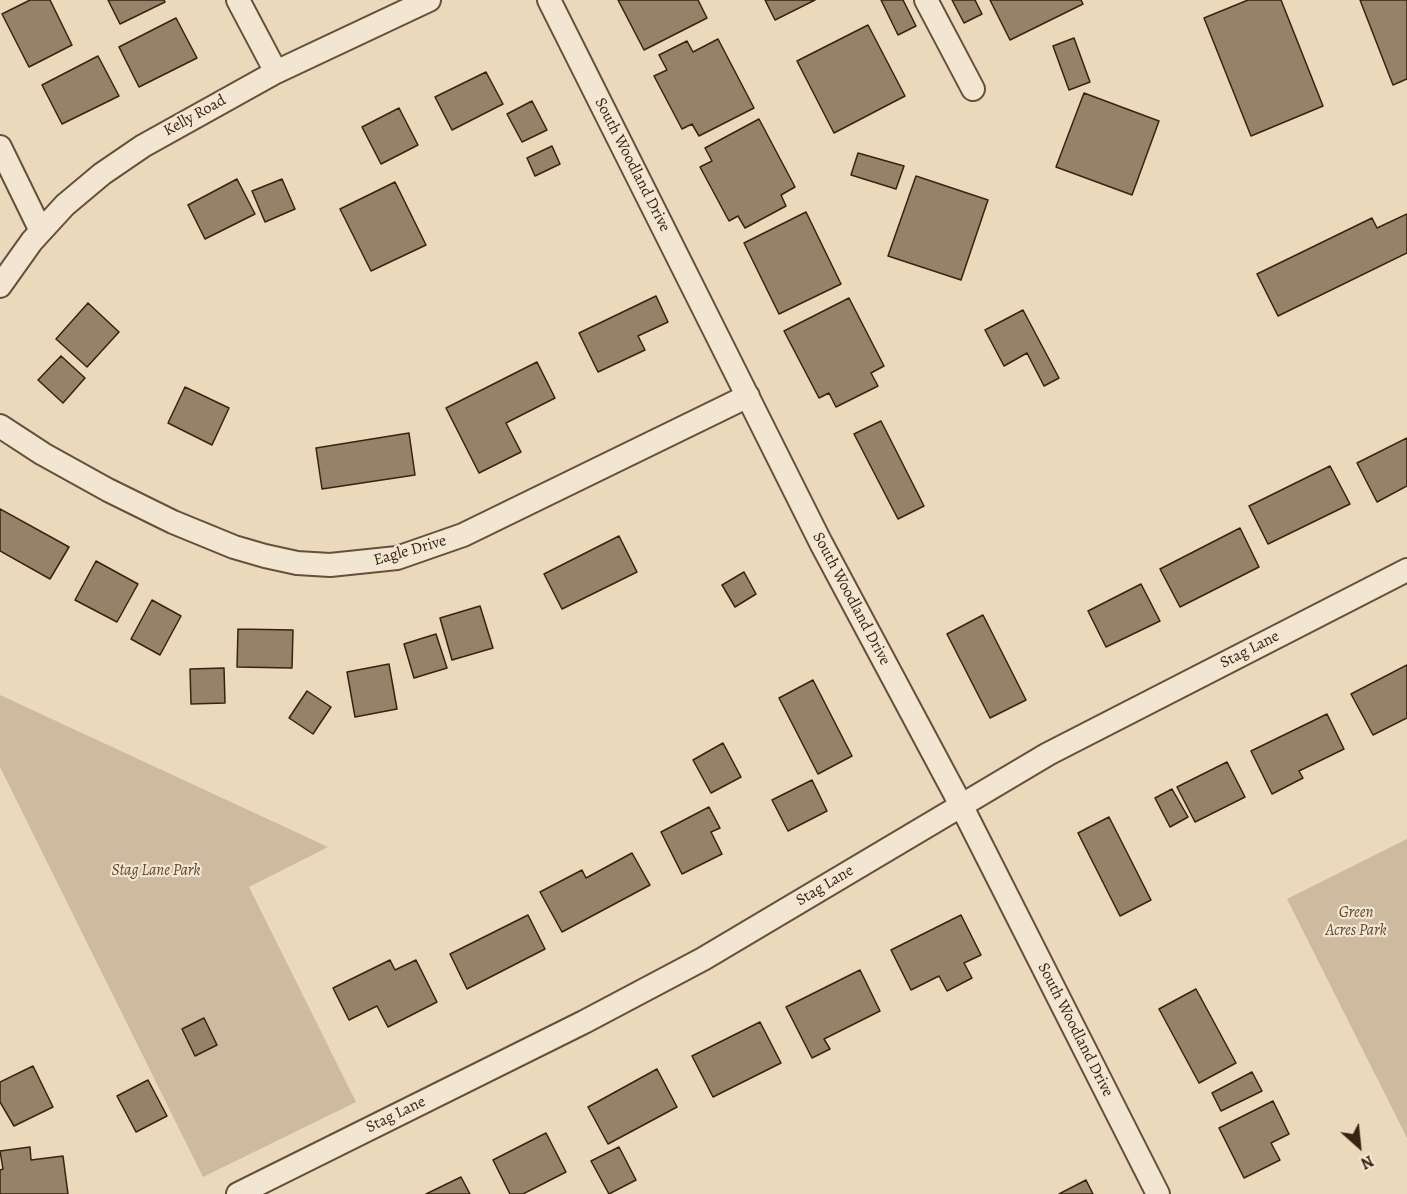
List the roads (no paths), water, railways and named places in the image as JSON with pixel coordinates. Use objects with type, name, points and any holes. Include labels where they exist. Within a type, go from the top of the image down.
[{"type":"street","points":[[238,0],[276,72]]},
{"type":"street","name":"Kelly Road","points":[[0,286],[41,231],[65,205],[102,174],[143,146],[276,72],[429,0]]},
{"type":"street","name":"South Woodland Drive","points":[[549,0],[820,543],[961,806],[1158,1194]]},
{"type":"street","points":[[926,0],[973,89]]},
{"type":"street","points":[[0,147],[41,231]]},
{"type":"street","name":"Eagle Drive","points":[[0,426],[43,454],[173,522],[234,547],[265,556],[330,565],[397,558],[463,535],[748,396]]},
{"type":"street","name":"Stag Lane","points":[[238,1194],[584,1022],[703,958],[1048,754],[1407,570]]},
{"type":"park label","name":"Stag Lane Park","points":[[156,871]]},
{"type":"park label","name":"Green Acres Park","points":[[1356,922]]}]
